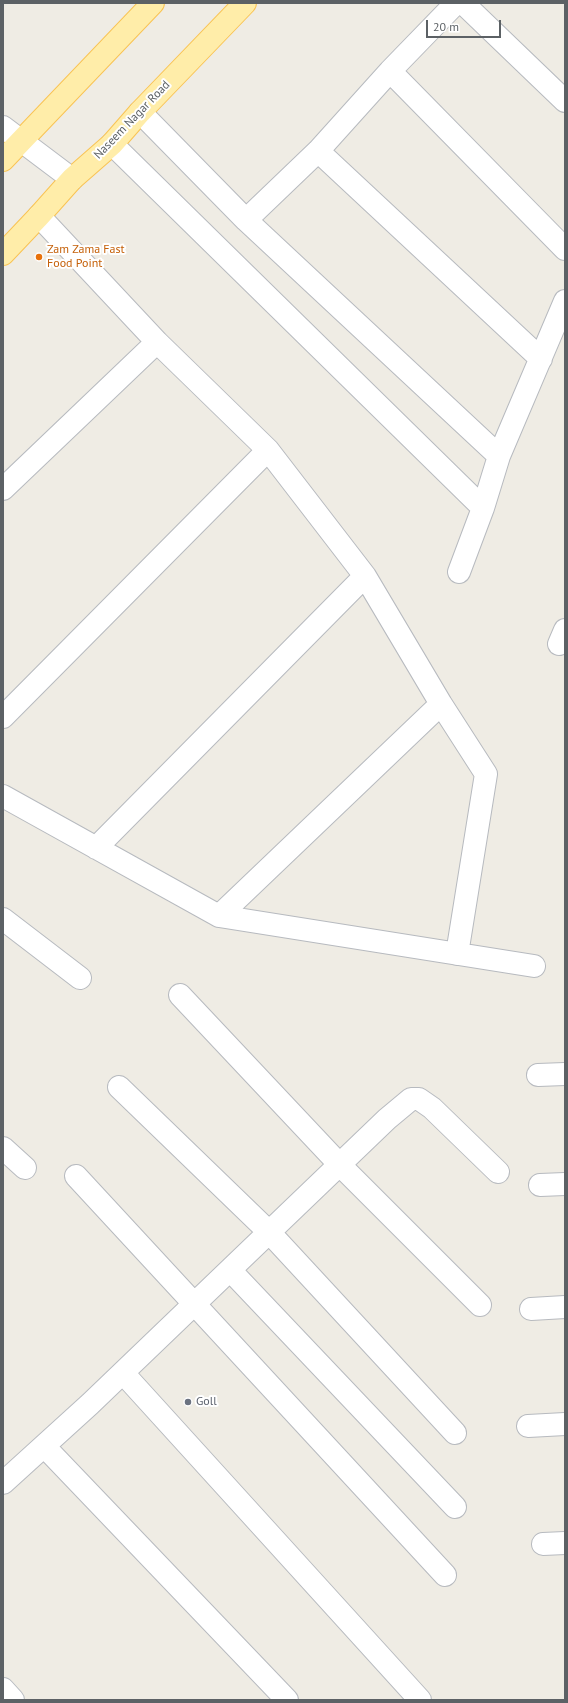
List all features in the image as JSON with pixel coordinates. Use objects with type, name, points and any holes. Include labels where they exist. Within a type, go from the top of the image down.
[{"type":"main road","points":[[3,160],[153,3]]},
{"type":"main road","name":"Naseem Nagar Road","points":[[3,254],[72,178],[112,144],[140,112],[244,3]]},
{"type":"street","points":[[246,220],[318,151],[390,71],[456,3]]},
{"type":"street","points":[[463,3],[565,101]]},
{"type":"street","points":[[390,71],[565,250]]},
{"type":"street","points":[[140,112],[246,220],[499,456]]},
{"type":"street","points":[[3,127],[72,178]]},
{"type":"street","points":[[112,144],[483,508]]},
{"type":"street","points":[[318,151],[541,359]]},
{"type":"street","points":[[39,216],[157,342],[268,450],[365,576],[441,704],[486,774],[456,954]]},
{"type":"street","points":[[459,572],[483,508],[499,456],[565,301]]},
{"type":"street","points":[[3,489],[157,342]]},
{"type":"street","points":[[3,717],[268,450]]},
{"type":"street","points":[[96,848],[365,576]]},
{"type":"street","points":[[218,916],[441,704]]},
{"type":"street","points":[[3,796],[218,916],[534,966]]},
{"type":"street","points":[[3,919],[80,978]]},
{"type":"street","points":[[180,995],[340,1165],[480,1305]]},
{"type":"street","points":[[538,1075],[565,1074]]},
{"type":"street","points":[[119,1086],[269,1232],[455,1433]]},
{"type":"street","points":[[3,1484],[123,1373],[387,1119],[411,1099],[420,1099],[432,1108],[498,1172]]},
{"type":"street","points":[[3,1148],[25,1168]]},
{"type":"street","points":[[76,1176],[445,1575]]},
{"type":"street","points":[[540,1185],[565,1184]]},
{"type":"street","points":[[230,1270],[455,1507]]},
{"type":"street","points":[[531,1310],[565,1307]]},
{"type":"street","points":[[123,1373],[420,1700]]},
{"type":"street","points":[[528,1426],[565,1424]]},
{"type":"street","points":[[44,1446],[286,1700]]},
{"type":"street","points":[[543,1544],[565,1543]]},
{"type":"street","points":[[3,1689],[13,1700]]},
{"type":"place","name":"Zam Zama Fast Food Point","points":[[39,257]]},
{"type":"place","name":"Goll","points":[[188,1402]]}]
